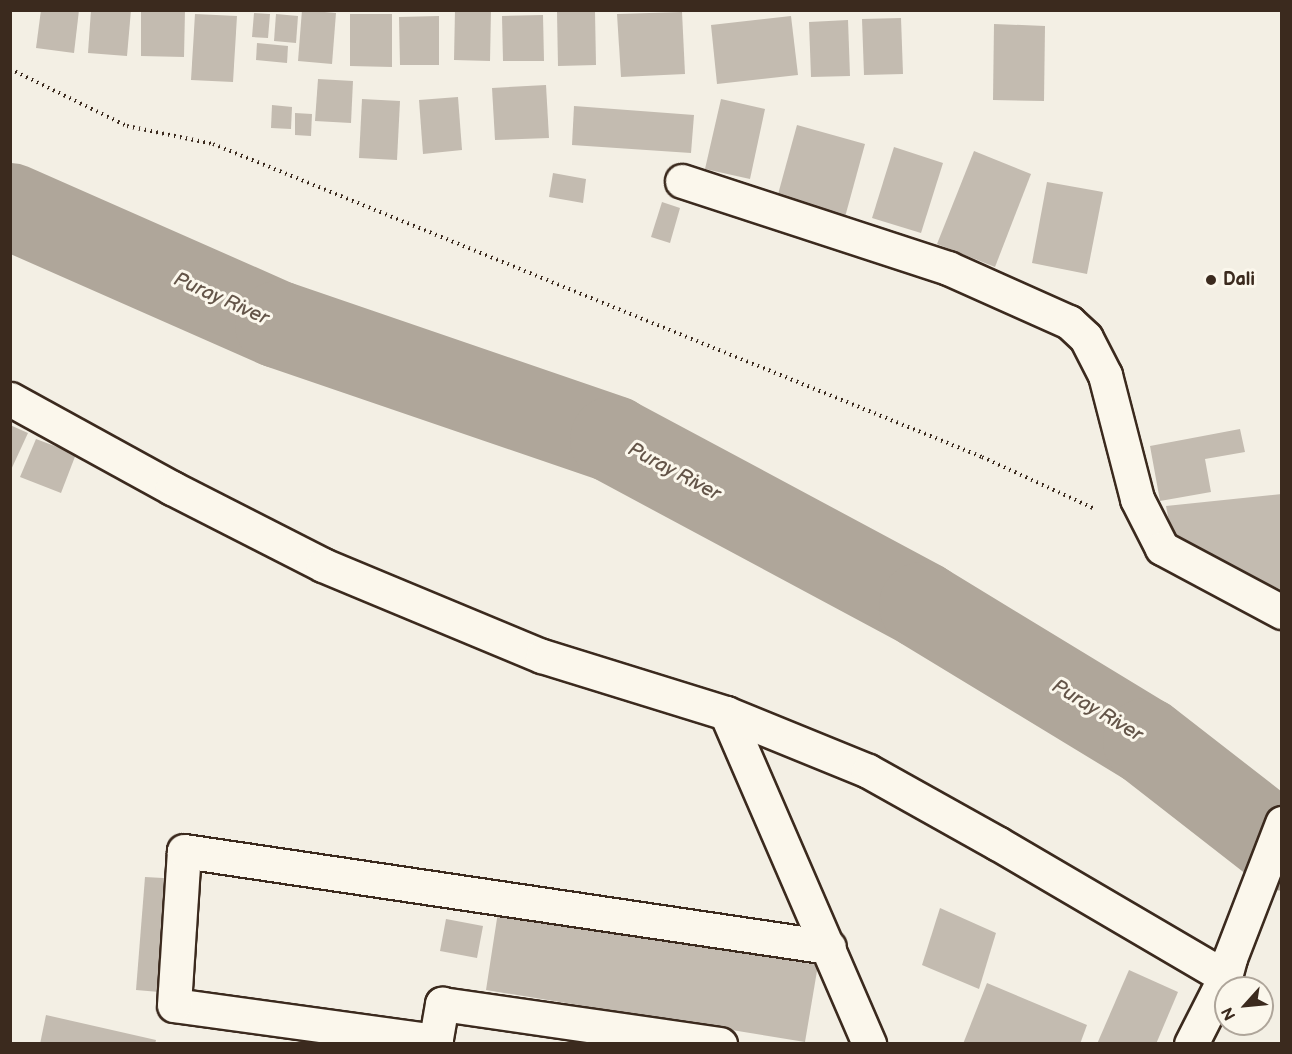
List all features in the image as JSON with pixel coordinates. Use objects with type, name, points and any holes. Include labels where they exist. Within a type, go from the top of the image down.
[{"type":"street","points":[[682,181],[948,268],[1069,322],[1086,338],[1105,375],[1137,499],[1162,548],[1281,612]]},
{"type":"street","points":[[10,399],[172,488],[323,565],[542,656],[726,713],[868,771],[1227,968]]},
{"type":"street","points":[[726,713],[869,1044]]},
{"type":"street","points":[[1191,1044],[1227,968],[1281,823]]},
{"type":"street","points":[[720,1044],[442,1004],[435,1042],[174,1005],[184,851],[829,947]]},
{"type":"path","points":[[10,69],[127,126],[213,144],[982,457],[1155,537]]},
{"type":"building","points":[[41,10],[79,10],[74,53],[36,48]]},
{"type":"building","points":[[91,10],[131,10],[127,56],[88,53]]},
{"type":"building","points":[[141,10],[185,10],[184,57],[141,56]]},
{"type":"building","points":[[302,10],[336,13],[332,64],[298,61]]},
{"type":"building","points":[[455,10],[491,10],[490,61],[454,60]]},
{"type":"building","points":[[557,12],[595,12],[596,65],[558,66]]},
{"type":"building","points":[[682,12],[685,74],[621,77],[617,14]]},
{"type":"building","points":[[254,13],[270,14],[268,38],[252,37]]},
{"type":"building","points":[[195,14],[237,16],[233,82],[191,80]]},
{"type":"building","points":[[276,14],[298,16],[296,43],[274,41]]},
{"type":"building","points":[[350,14],[392,14],[392,67],[350,66]]},
{"type":"building","points":[[543,15],[544,61],[503,61],[502,16]]},
{"type":"building","points":[[439,16],[439,65],[400,65],[399,17]]},
{"type":"building","points":[[791,16],[798,75],[717,84],[711,25]]},
{"type":"building","points":[[901,18],[903,74],[864,75],[862,19]]},
{"type":"building","points":[[848,20],[850,76],[811,77],[809,22]]},
{"type":"building","points":[[994,24],[1045,26],[1044,101],[993,100]]},
{"type":"building","points":[[257,43],[288,46],[287,63],[256,60]]},
{"type":"building","points":[[318,79],[353,81],[351,123],[315,121]]},
{"type":"building","points":[[546,85],[549,138],[495,140],[492,88]]},
{"type":"building","points":[[458,97],[462,150],[423,154],[419,100]]},
{"type":"building","points":[[362,99],[400,101],[397,160],[359,158]]},
{"type":"building","points":[[721,99],[765,109],[750,179],[705,169]]},
{"type":"building","points":[[272,105],[292,107],[291,129],[271,128]]},
{"type":"building","points":[[574,106],[694,115],[691,153],[572,145]]},
{"type":"building","points":[[295,113],[312,114],[311,136],[295,135]]},
{"type":"building","points":[[797,125],[865,144],[845,217],[777,198]]},
{"type":"building","points":[[894,147],[943,163],[921,233],[872,218]]},
{"type":"building","points":[[974,151],[1031,174],[995,267],[937,244]]},
{"type":"building","points":[[553,173],[586,179],[583,203],[549,197]]},
{"type":"building","points":[[1047,182],[1103,192],[1087,274],[1032,263]]},
{"type":"building","points":[[662,202],[680,208],[670,243],[651,237]]},
{"type":"building","points":[[10,425],[28,433],[10,472]]},
{"type":"building","points":[[1240,429],[1245,452],[1205,459],[1211,492],[1160,501],[1150,446]]},
{"type":"building","points":[[36,439],[76,454],[61,493],[20,477]]},
{"type":"building","points":[[1282,494],[1282,590],[1173,542],[1166,506]]},
{"type":"building","points":[[145,877],[181,879],[171,993],[136,990]]},
{"type":"building","points":[[940,908],[996,933],[979,989],[922,965]]},
{"type":"building","points":[[498,912],[818,965],[805,1042],[486,990]]},
{"type":"building","points":[[446,919],[483,926],[477,958],[440,951]]},
{"type":"building","points":[[1129,970],[1178,992],[1156,1044],[1097,1044]]},
{"type":"building","points":[[987,983],[1087,1025],[1080,1044],[963,1044]]},
{"type":"building","points":[[46,1015],[156,1040],[155,1044],[40,1044]]},
{"type":"waterway","name":"Puray River","points":[[10,206],[278,324],[613,439],[922,605],[1146,741],[1282,847]]},
{"type":"place","name":"Dali","points":[[1211,280]]}]
